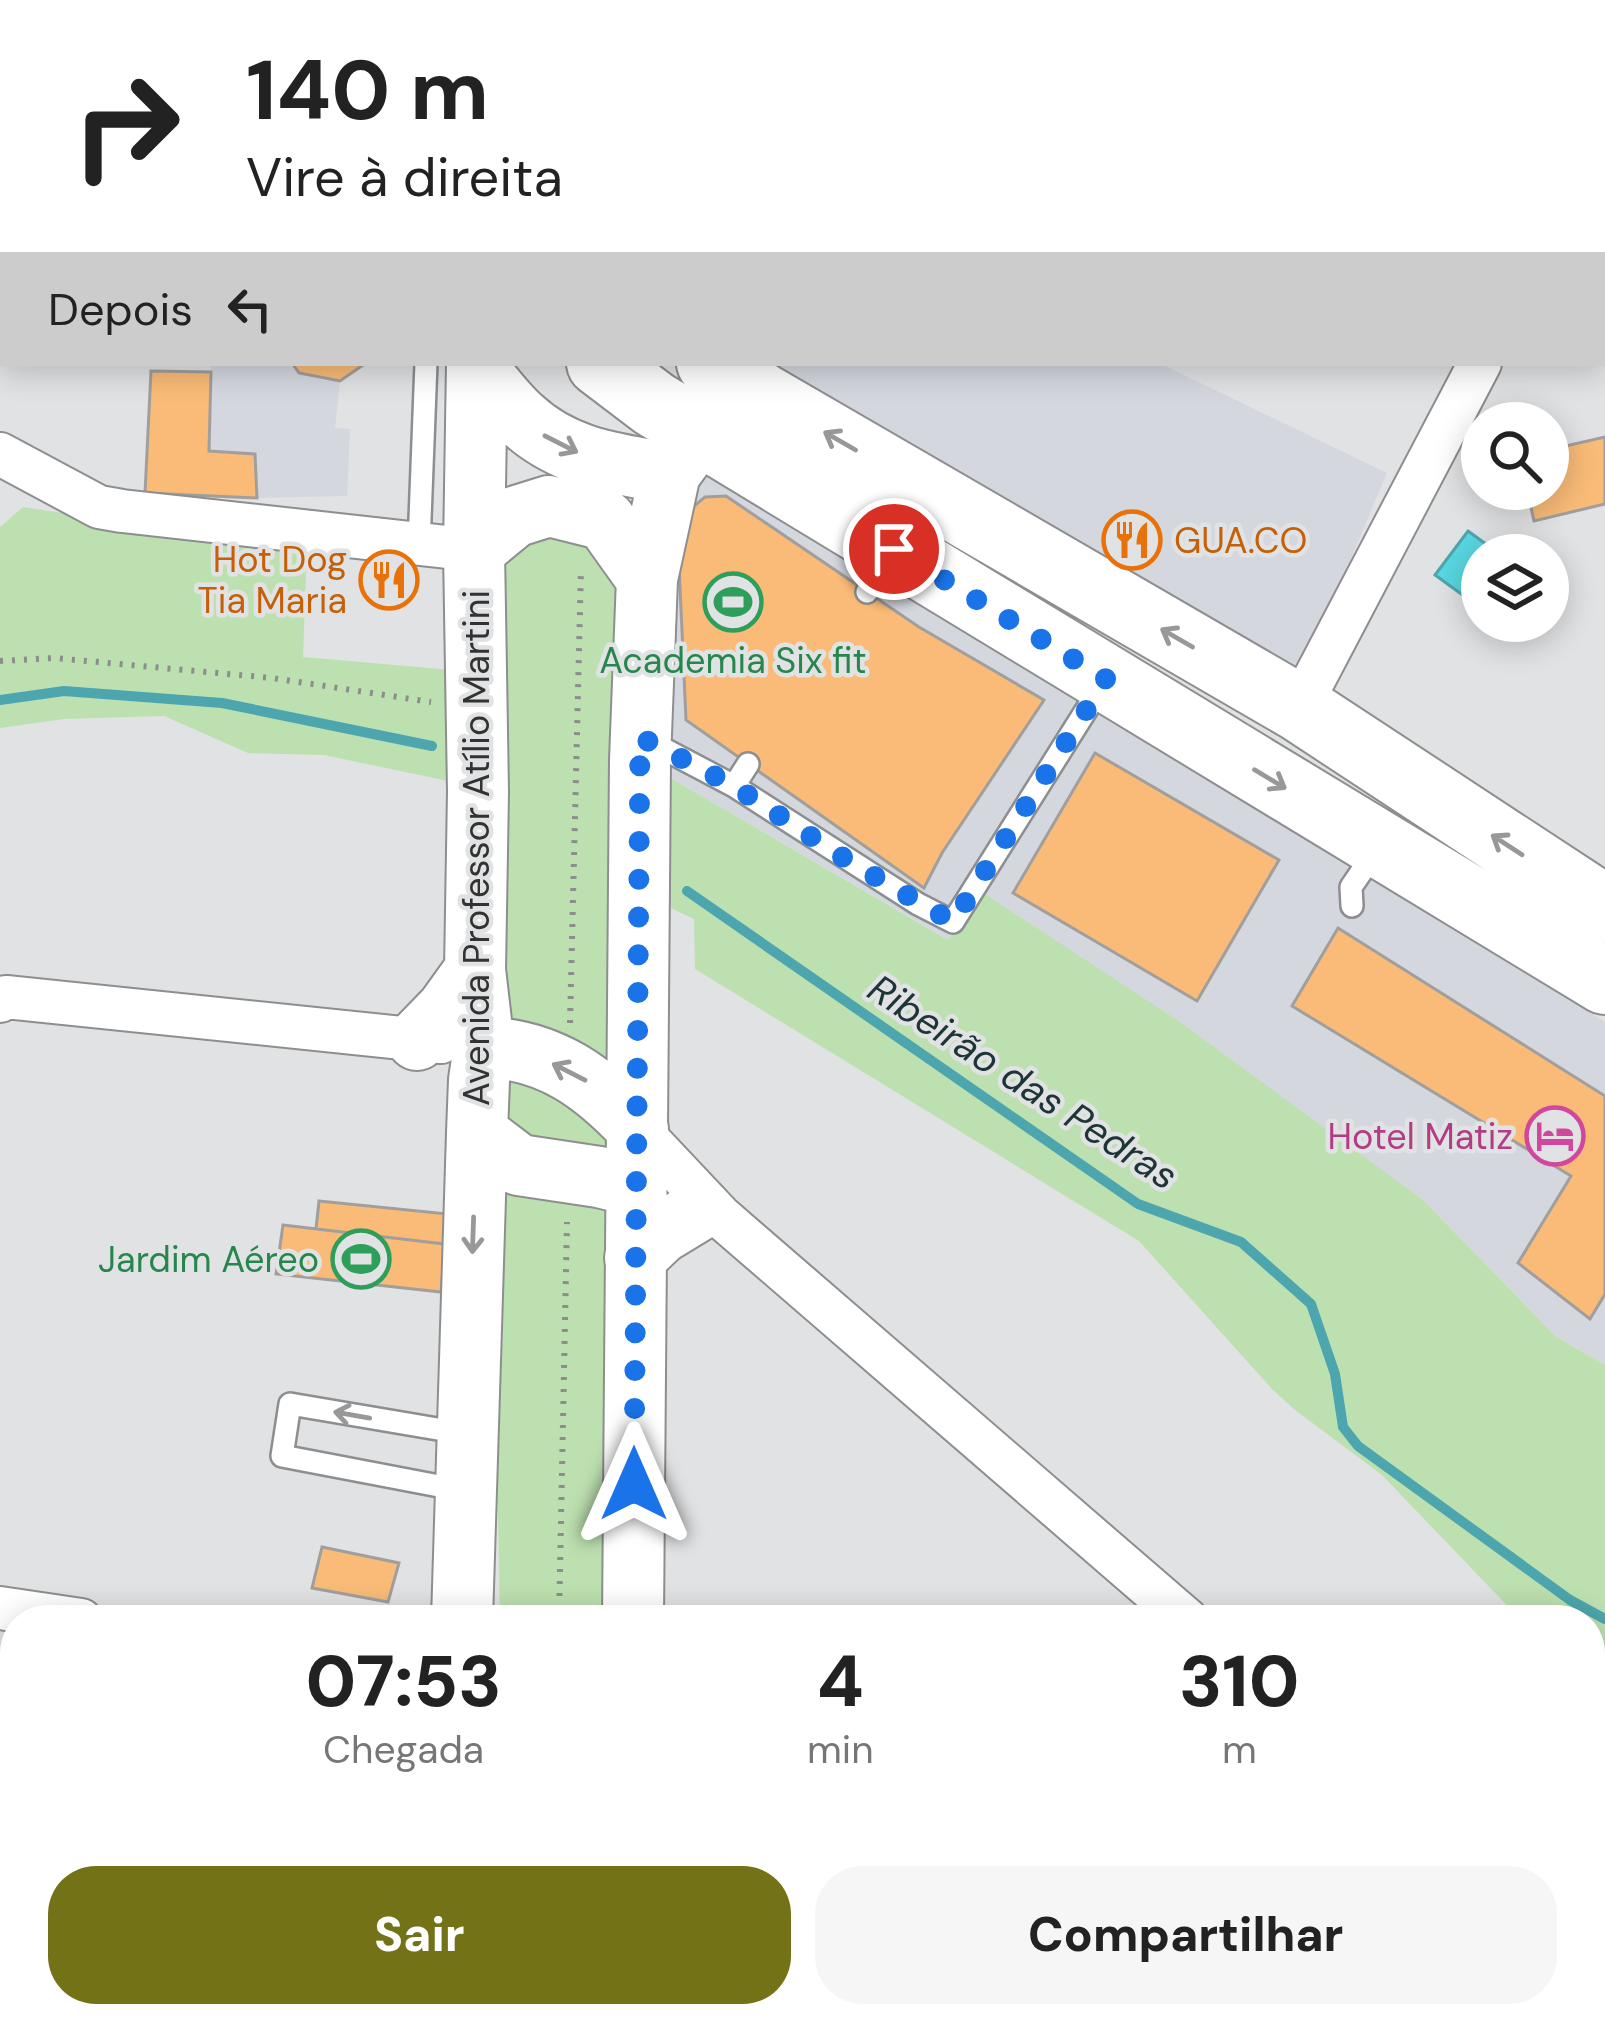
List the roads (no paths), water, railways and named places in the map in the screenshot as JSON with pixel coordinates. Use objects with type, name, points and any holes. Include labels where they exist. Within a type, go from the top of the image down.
[{"type":"main road","name":"Avenida Professor Atílio Martini","points":[[460,366],[447,547],[476,709],[475,970],[484,1047],[479,1080],[462,1605]]},
{"type":"main road","points":[[461,366],[521,419],[594,460],[704,412]]},
{"type":"main road","points":[[604,366],[654,404],[704,412],[1299,709],[1605,909]]},
{"type":"main road","points":[[704,412],[881,570],[1106,679],[1353,888],[1605,981]]},
{"type":"main road","points":[[633,1605],[640,737],[646,579],[704,412]]},
{"type":"main road","points":[[447,547],[549,506],[605,520],[646,579]]},
{"type":"main road","points":[[417,1040],[475,970]]},
{"type":"main road","points":[[484,1047],[513,1048],[569,1070],[612,1100],[637,1157]]},
{"type":"main road","points":[[477,1133],[519,1165],[568,1173],[599,1177],[637,1157]]},
{"type":"main road","points":[[634,1258],[660,1234],[711,1213]]},
{"type":"street","points":[[1299,709],[1478,366]]},
{"type":"street","points":[[0,454],[99,507],[122,512],[447,547]]},
{"type":"street","points":[[0,1001],[484,1047]]},
{"type":"street","points":[[637,1157],[711,1213],[1169,1605]]},
{"type":"street","points":[[637,1157],[711,1213]]},
{"type":"lane","points":[[640,737],[734,786],[953,922],[1106,679]]},
{"type":"lane","points":[[734,786],[748,764]]},
{"type":"lane","points":[[290,1404],[467,1462],[282,1456],[290,1404]]},
{"type":"water","points":[[1461,540],[1461,594],[1435,575]]},
{"type":"waterway","points":[[0,700],[64,691],[222,703],[432,746]]},
{"type":"waterway","name":"Ribeirão das Pedras","points":[[687,891],[1138,1204],[1241,1242],[1311,1304],[1335,1374],[1343,1427],[1358,1446],[1579,1605]]},
{"type":"place","name":"GUA.CO","points":[[1132,540]]},
{"type":"place","name":"Hot Dog Tia Maria","points":[[389,580]]},
{"type":"place","name":"Academia Six fit","points":[[733,602]]},
{"type":"place","name":"Hotel Matiz","points":[[1555,1136]]},
{"type":"place","name":"Jardim Aéreo","points":[[361,1259]]}]
